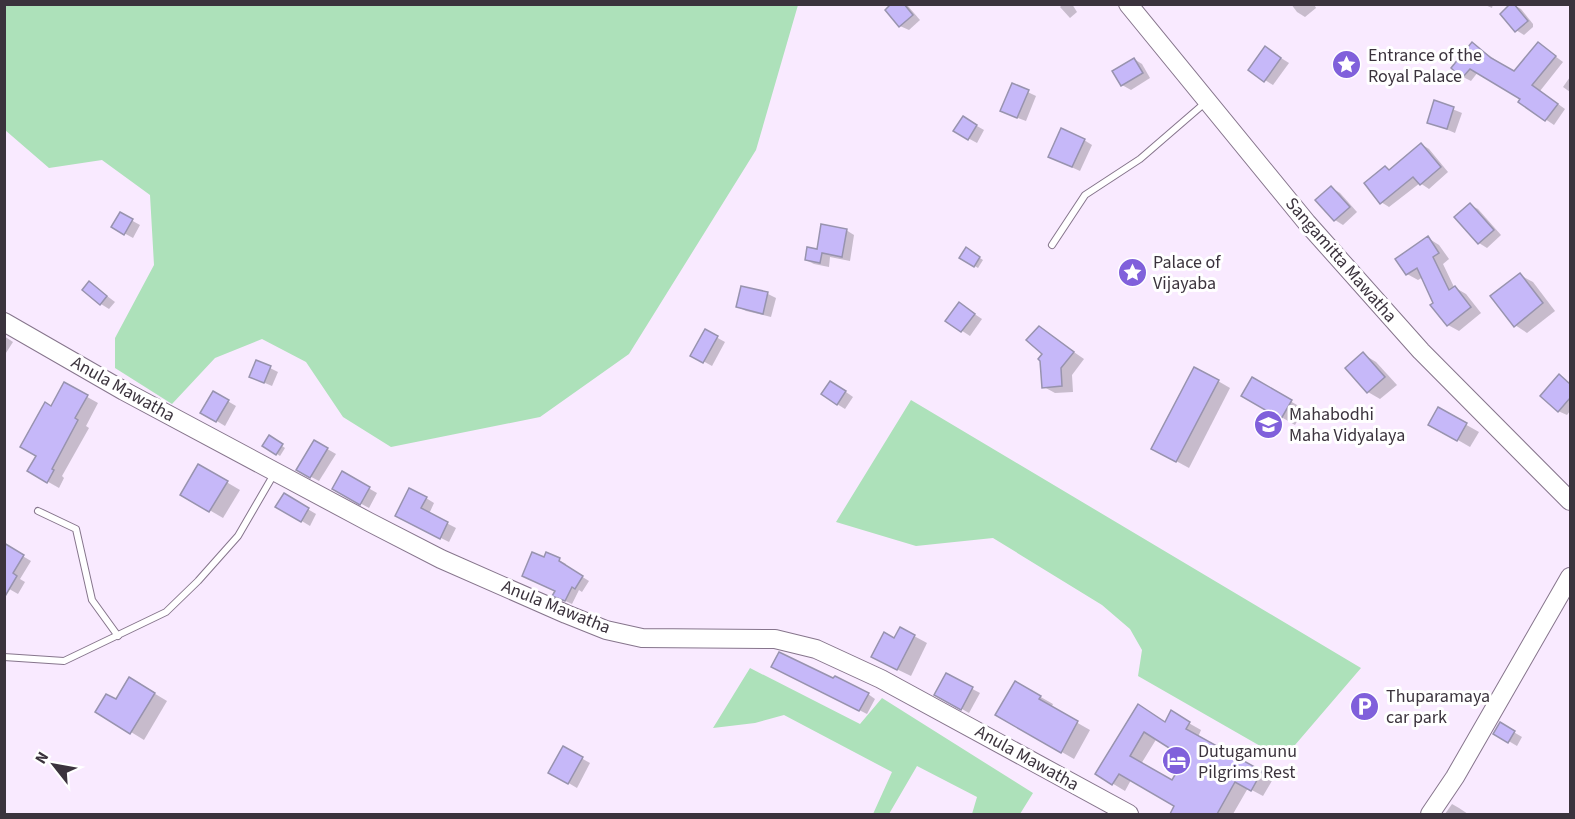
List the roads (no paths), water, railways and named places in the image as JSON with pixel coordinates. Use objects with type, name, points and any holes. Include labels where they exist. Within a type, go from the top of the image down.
[{"type":"main road","name":"Sangamitta Mawatha","points":[[1128,4],[1307,223],[1421,351],[1570,501]]},
{"type":"main road","name":"Anula Mawatha","points":[[4,322],[124,391],[441,559],[606,630],[642,638],[775,639],[816,649],[881,679],[1130,814]]},
{"type":"main road","points":[[1430,814],[1455,777],[1570,577]]},
{"type":"lane","points":[[1052,244],[1085,195],[1140,159],[1176,131],[1206,102]]},
{"type":"lane","points":[[4,657],[64,661],[166,612],[198,581],[238,536],[276,471]]},
{"type":"lane","points":[[38,511],[76,529],[92,600],[118,636]]},
{"type":"place","name":"Entrance of the Royal Palace","points":[[1347,65]]},
{"type":"place","name":"Palace of Vijayaba","points":[[1132,272]]},
{"type":"place","name":"Mahabodhi Maha Vidyalaya","points":[[1268,424]]},
{"type":"place","name":"Thuparamaya car park","points":[[1365,706]]},
{"type":"place","name":"Dutugamunu Pilgrims Rest","points":[[1177,761]]}]
